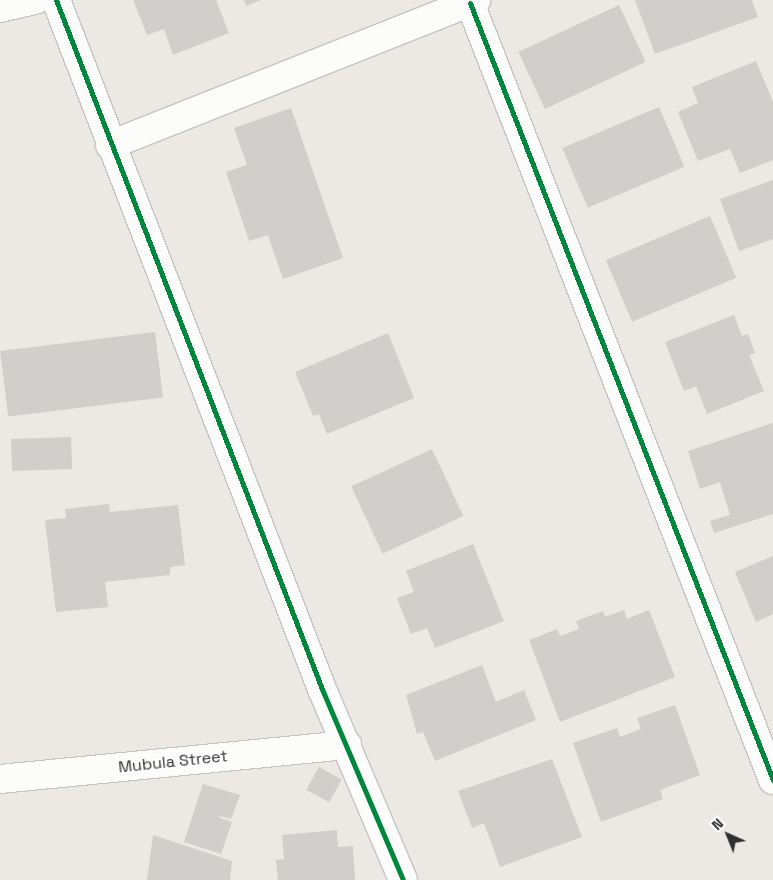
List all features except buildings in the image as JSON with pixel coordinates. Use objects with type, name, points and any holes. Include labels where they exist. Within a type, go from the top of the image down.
[{"type":"street","points":[[0,8],[35,0]]},
{"type":"street","points":[[56,0],[110,146],[318,680],[403,880]]},
{"type":"street","points":[[110,146],[473,1],[773,780]]},
{"type":"street","name":"Mubula Street","points":[[0,779],[347,745]]},
{"type":"cycle path","points":[[56,0],[322,689],[403,880]]},
{"type":"cycle path","points":[[470,3],[773,780]]}]
